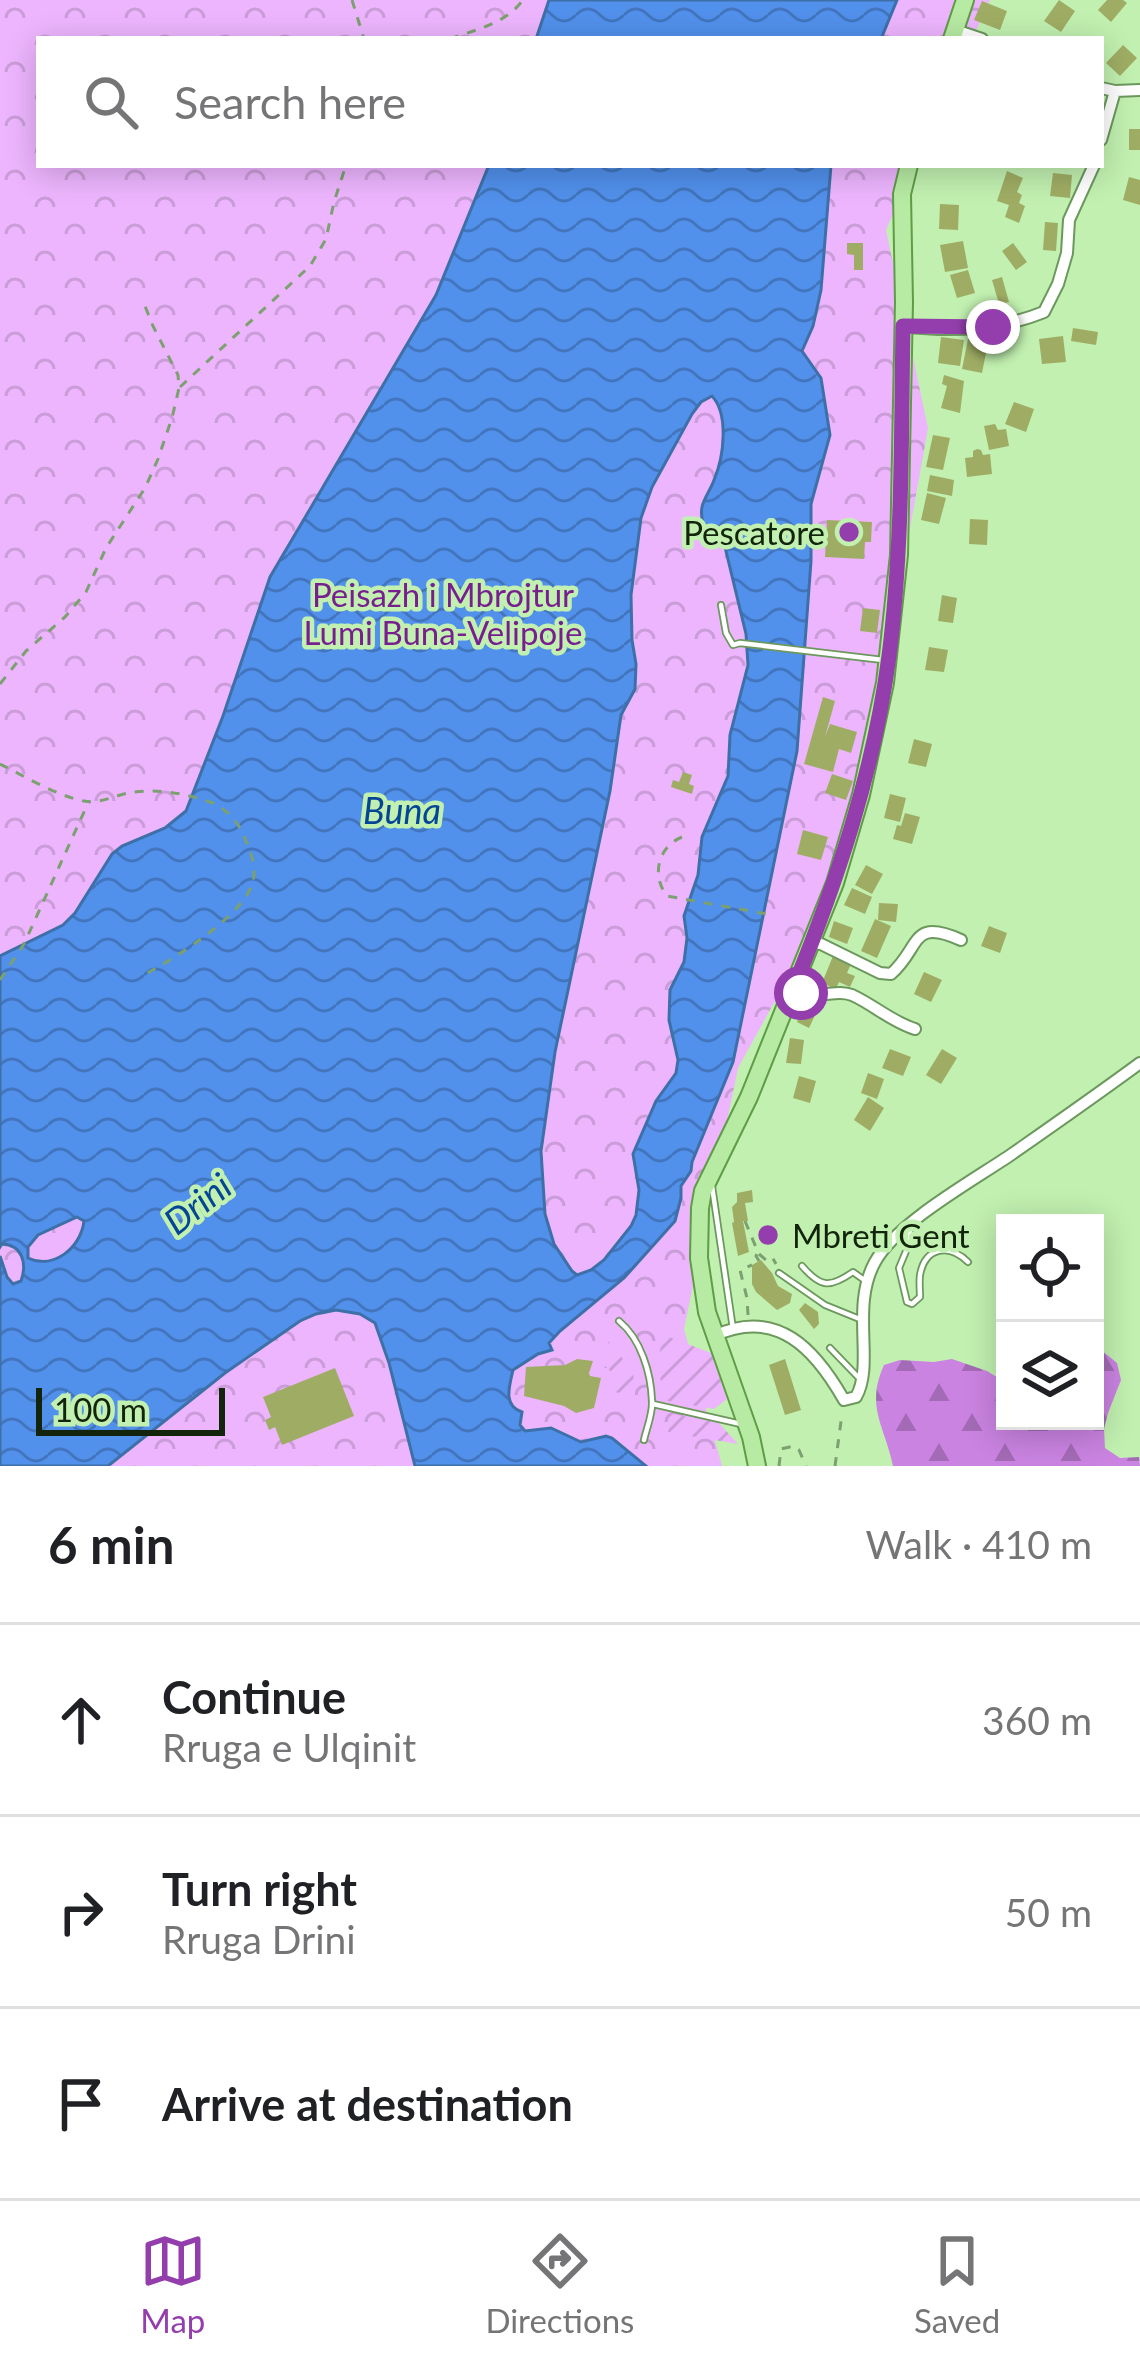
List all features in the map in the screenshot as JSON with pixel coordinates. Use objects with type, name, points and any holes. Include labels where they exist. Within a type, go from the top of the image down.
[{"type":"main road","points":[[954,35],[964,0]]},
{"type":"main road","points":[[757,1466],[703,1293],[700,1208],[835,883],[861,795],[889,661],[899,555],[902,194],[908,168]]},
{"type":"street","points":[[1104,89],[1140,90]]},
{"type":"street","points":[[1104,130],[1115,91]]},
{"type":"street","points":[[903,326],[993,327],[1044,312],[1067,254],[1069,220],[1093,168]]},
{"type":"street","points":[[812,943],[880,974],[891,974],[927,932],[942,931],[961,940]]},
{"type":"street","points":[[793,989],[817,997],[851,995],[916,1029]]},
{"type":"street","points":[[714,1336],[738,1328],[772,1328],[796,1340],[816,1360],[844,1400],[856,1397],[862,1381],[862,1295],[885,1248],[921,1215],[1140,1063]]},
{"type":"lane","points":[[721,605],[733,645],[889,661]]},
{"type":"lane","points":[[711,1173],[738,1328]]},
{"type":"lane","points":[[909,1227],[911,1234],[899,1268],[907,1302],[912,1304],[920,1297],[920,1273],[938,1251],[948,1248],[968,1262]]},
{"type":"lane","points":[[863,1242],[885,1248]]},
{"type":"lane","points":[[802,1266],[827,1284],[853,1272],[867,1282]]},
{"type":"lane","points":[[779,1273],[839,1313],[862,1320]]},
{"type":"lane","points":[[619,1321],[635,1338],[647,1366],[653,1404],[644,1439]]},
{"type":"lane","points":[[830,1348],[862,1381]]},
{"type":"lane","points":[[653,1404],[746,1424]]},
{"type":"path","points":[[352,0],[363,36]]},
{"type":"path","points":[[459,36],[500,22],[523,0]]},
{"type":"path","points":[[178,388],[310,266],[326,239],[345,168]]},
{"type":"path","points":[[0,684],[86,592],[106,548],[150,478],[169,428],[178,388],[176,368],[143,301]]},
{"type":"path","points":[[0,764],[88,801],[162,791],[216,804],[237,823],[254,860],[249,891],[200,941],[140,977]]},
{"type":"path","points":[[0,980],[24,944],[88,801]]},
{"type":"path","points":[[682,837],[670,842],[661,856],[658,869],[667,896],[766,914]]},
{"type":"path","points":[[745,1221],[758,1252],[766,1260],[772,1257],[776,1264]]},
{"type":"path","points":[[758,1252],[759,1261]]},
{"type":"path","points":[[738,1328],[748,1316],[740,1270],[752,1265]]},
{"type":"path","points":[[835,1466],[844,1400]]},
{"type":"path","points":[[779,1466],[781,1449],[794,1446],[806,1466]]},
{"type":"green space","name":"Peisazh i Mbrojtur Lumi Buna-Velipoje","points":[[0,0],[990,0],[973,36],[36,36],[36,168],[914,168],[886,230],[928,428],[873,735],[814,930],[738,1068],[684,1329],[722,1466],[0,1466]]},
{"type":"green space","points":[[664,1335],[711,1353],[727,1399],[714,1409],[663,1400],[658,1358]]},
{"type":"green space","points":[[609,1341],[633,1372],[635,1395],[614,1392],[613,1376],[602,1364]]},
{"type":"green space","points":[[1104,1352],[1117,1363],[1121,1380],[1104,1429]]},
{"type":"green space","points":[[952,1359],[996,1376],[996,1430],[1104,1429],[1105,1448],[1120,1458],[1139,1457],[1140,1466],[893,1466],[876,1405],[884,1365]]},
{"type":"green space","points":[[672,1414],[718,1422],[738,1444],[668,1432]]},
{"type":"water","points":[[549,0],[897,0],[882,36],[537,36]]},
{"type":"water","name":"Buna","points":[[488,168],[831,168],[821,290],[802,351],[821,378],[830,435],[811,504],[797,751],[733,1062],[681,1186],[675,1221],[624,1278],[560,1331],[549,1343],[552,1350],[513,1370],[509,1389],[512,1405],[522,1412],[520,1425],[525,1431],[551,1428],[581,1442],[606,1436],[646,1466],[415,1466],[375,1323],[360,1314],[336,1310],[300,1321],[225,1373],[108,1466],[0,1466],[0,1256],[13,1284],[21,1281],[24,1268],[15,1248],[0,1247],[0,956],[63,925],[112,854],[165,828],[186,811],[270,577],[436,295]],"holes":[[[712,396],[723,424],[722,448],[702,518],[708,536],[724,543],[746,634],[748,665],[730,735],[728,776],[702,837],[698,875],[684,916],[684,962],[670,990],[676,1073],[656,1101],[633,1154],[639,1190],[631,1226],[604,1260],[577,1275],[554,1244],[545,1214],[541,1151],[555,1052],[610,791],[621,715],[635,689],[631,595],[641,518],[652,487],[692,414]],[[77,1217],[84,1221],[78,1240],[64,1254],[47,1261],[28,1258],[28,1247],[38,1235]]]},
{"type":"building","points":[[1059,0],[1075,11],[1061,32],[1044,21]]},
{"type":"building","points":[[1107,0],[1127,3],[1111,22],[1098,10]]},
{"type":"building","points":[[982,1],[1007,11],[1000,30],[974,20]]},
{"type":"building","points":[[1123,45],[1137,58],[1120,76],[1106,63]]},
{"type":"building","points":[[1129,129],[1140,129],[1140,150],[1129,150]]},
{"type":"building","points":[[1007,171],[1023,178],[1017,192],[1022,195],[1019,203],[1025,206],[1019,223],[1005,217],[1009,205],[997,201]]},
{"type":"building","points":[[1053,173],[1072,175],[1070,198],[1050,196]]},
{"type":"building","points":[[1129,177],[1140,180],[1140,205],[1123,200]]},
{"type":"building","points":[[940,204],[959,205],[958,230],[939,229]]},
{"type":"building","points":[[1045,222],[1058,223],[1056,251],[1043,250]]},
{"type":"building","points":[[963,241],[968,268],[945,272],[940,245]]},
{"type":"building","points":[[847,243],[863,243],[863,270],[854,270],[854,255],[847,254]]},
{"type":"building","points":[[1013,243],[1027,262],[1016,270],[1002,251]]},
{"type":"building","points":[[968,270],[975,293],[957,298],[950,275]]},
{"type":"building","points":[[1002,277],[1009,302],[999,304],[992,280]]},
{"type":"building","points":[[1073,328],[1098,332],[1096,345],[1071,341]]},
{"type":"building","points":[[1063,336],[1066,362],[1042,364],[1039,339]]},
{"type":"building","points":[[941,337],[964,340],[960,366],[938,363]]},
{"type":"building","points":[[968,339],[988,343],[982,373],[962,369]]},
{"type":"building","points":[[944,375],[964,381],[960,413],[941,408],[947,386],[942,384]]},
{"type":"building","points":[[1014,402],[1034,409],[1026,432],[1005,424]]},
{"type":"building","points":[[995,424],[998,430],[1006,429],[1009,446],[989,450],[984,426]]},
{"type":"building","points":[[933,435],[950,438],[943,470],[926,467]]},
{"type":"building","points":[[977,449],[990,454],[992,474],[967,477],[965,458],[973,457]]},
{"type":"building","points":[[930,475],[954,480],[952,496],[927,491]]},
{"type":"building","points":[[927,493],[946,498],[939,524],[921,520]]},
{"type":"building","points":[[970,519],[988,520],[987,545],[969,544]]},
{"type":"building","name":"Pescatore","points":[[827,520],[872,522],[864,559],[825,557]]},
{"type":"building","points":[[942,595],[957,598],[953,623],[938,621]]},
{"type":"building","points":[[863,608],[880,610],[877,633],[860,631]]},
{"type":"building","points":[[929,647],[948,650],[944,672],[925,670]]},
{"type":"building","points":[[823,697],[835,701],[825,737],[830,724],[857,732],[851,753],[839,749],[833,772],[804,764]]},
{"type":"building","points":[[914,739],[932,744],[926,767],[908,763]]},
{"type":"building","points":[[683,772],[692,775],[692,794],[671,787]]},
{"type":"building","points":[[832,774],[853,781],[846,800],[825,793]]},
{"type":"building","points":[[890,794],[906,798],[900,822],[884,818]]},
{"type":"building","points":[[905,813],[920,817],[912,844],[893,839]]},
{"type":"building","points":[[803,830],[828,837],[821,860],[797,854]]},
{"type":"building","points":[[866,865],[883,874],[872,894],[855,885]]},
{"type":"building","points":[[852,888],[872,897],[865,914],[844,905]]},
{"type":"building","points":[[879,903],[898,904],[896,922],[878,920]]},
{"type":"building","points":[[875,919],[891,926],[877,958],[861,951]]},
{"type":"building","points":[[834,921],[853,928],[847,944],[829,937]]},
{"type":"building","points":[[989,926],[1007,933],[1000,953],[981,946]]},
{"type":"building","points":[[833,956],[851,964],[847,973],[855,976],[850,987],[839,982],[836,989],[822,983]]},
{"type":"building","points":[[924,972],[942,980],[931,1002],[914,994]]},
{"type":"building","points":[[806,1002],[818,1009],[809,1028],[797,1022]]},
{"type":"building","points":[[790,1038],[804,1040],[801,1064],[786,1063]]},
{"type":"building","points":[[890,1049],[911,1057],[903,1076],[882,1068]]},
{"type":"building","points":[[942,1049],[957,1058],[941,1084],[926,1075]]},
{"type":"building","points":[[868,1073],[884,1079],[877,1099],[861,1093]]},
{"type":"building","points":[[799,1076],[816,1081],[810,1103],[793,1098]]},
{"type":"building","points":[[868,1097],[884,1108],[870,1131],[854,1120]]},
{"type":"building","points":[[752,1190],[753,1202],[745,1203],[748,1221],[743,1221],[749,1252],[738,1256],[732,1207],[737,1193]]},
{"type":"building","points":[[761,1260],[778,1286],[792,1294],[790,1303],[777,1310],[752,1284],[752,1265]]},
{"type":"building","points":[[805,1303],[818,1312],[819,1324],[814,1329],[799,1310]]},
{"type":"building","points":[[577,1359],[593,1361],[590,1376],[601,1378],[594,1408],[576,1413],[524,1396],[526,1367],[565,1365]]},
{"type":"building","points":[[785,1359],[801,1410],[785,1415],[769,1365]]},
{"type":"building","points":[[335,1368],[354,1416],[282,1445],[275,1427],[269,1430],[265,1420],[271,1417],[263,1397]]},
{"type":"place","name":"Pescatore","points":[[849,532]]},
{"type":"place","name":"Mbreti Gent","points":[[768,1235]]},
{"type":"route","points":[[801,993],[793,989],[835,883],[861,795],[889,661],[899,555],[903,326],[993,327]]},
{"type":"water label","name":"Drini","points":[[197,1203]]}]
